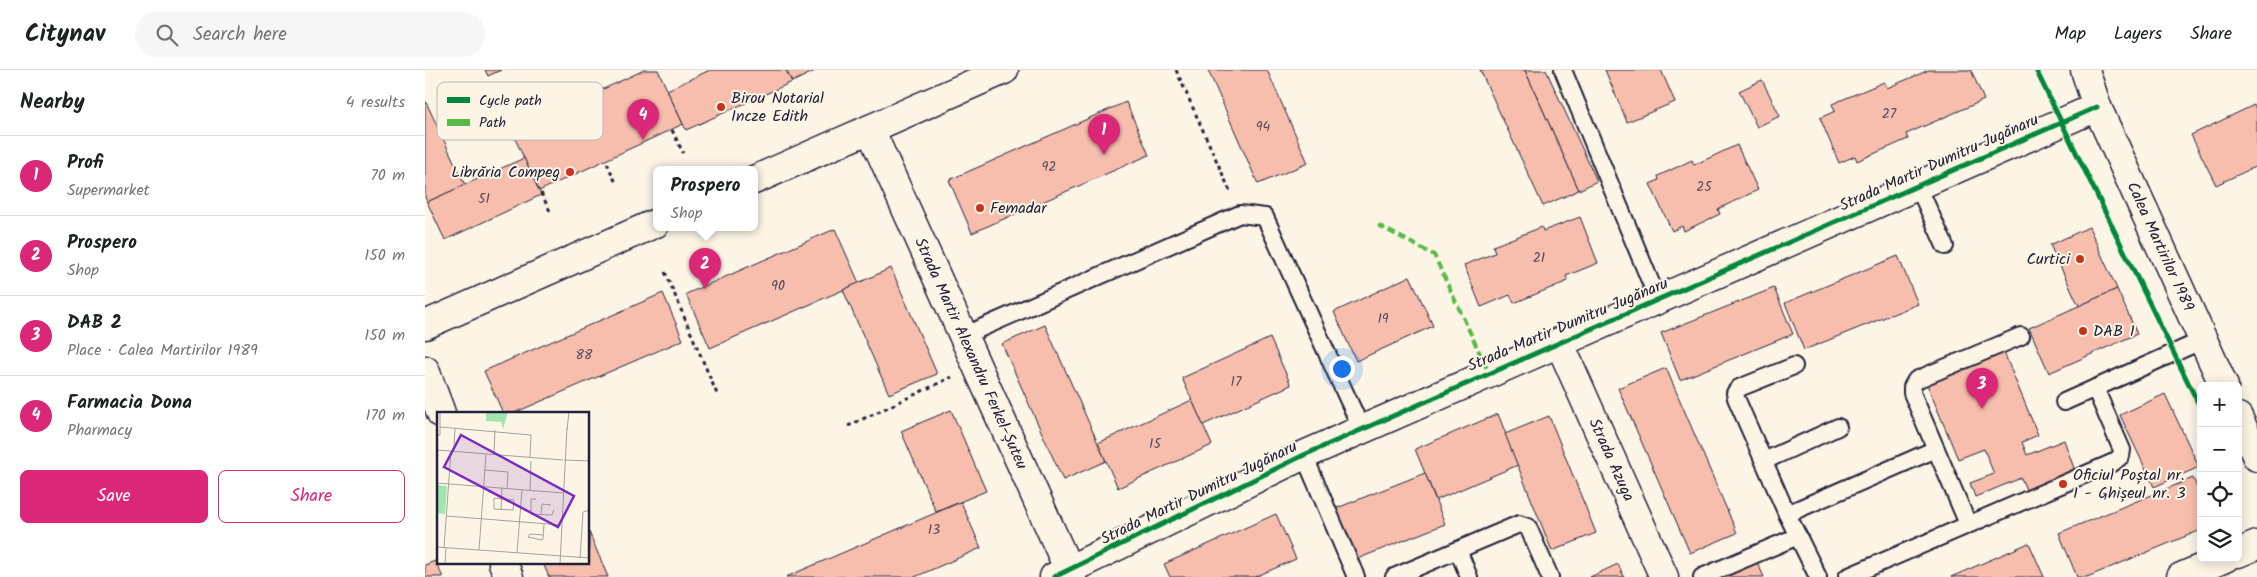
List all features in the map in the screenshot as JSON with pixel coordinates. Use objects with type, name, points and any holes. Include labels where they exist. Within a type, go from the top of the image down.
[{"type":"street","points":[[758,178],[870,129],[962,78],[1005,70]]},
{"type":"street","name":"Calea Martirilor 1989","points":[[2074,70],[2097,107]]},
{"type":"street","name":"Calea Martirilor 1989","points":[[2085,70],[2097,107],[2222,382]]},
{"type":"street","name":"Strada Martir Dumitru Jugănaru","points":[[1065,575],[1304,455],[2097,107]]},
{"type":"street","name":"Strada Martir Alexandru Ferkel-Șuteu","points":[[870,129],[977,366],[1065,575]]},
{"type":"street","points":[[425,325],[653,224]]},
{"type":"street","name":"Strada Azuga","points":[[1559,342],[1664,577]]},
{"type":"street","points":[[425,370],[441,412]]},
{"type":"street","points":[[2242,425],[2257,457]]},
{"type":"street","points":[[2242,551],[2257,545]]},
{"type":"street","points":[[2181,577],[2216,562]]},
{"type":"street","points":[[503,564],[509,577]]},
{"type":"lane","points":[[1563,70],[1658,300]]},
{"type":"lane","points":[[1918,186],[1945,246]]},
{"type":"lane","points":[[963,336],[1240,214],[1265,217],[1362,430]]},
{"type":"lane","points":[[1968,524],[1912,393],[1912,387],[1916,380],[2021,336]]},
{"type":"lane","points":[[2064,402],[2203,340]]},
{"type":"lane","points":[[1794,366],[1739,388],[1735,394],[1787,514],[1818,577]]},
{"type":"lane","points":[[1847,577],[2115,462],[2121,456],[2122,450],[2095,388]]},
{"type":"lane","points":[[1764,460],[1838,427]]},
{"type":"lane","points":[[1787,514],[1936,449]]},
{"type":"lane","points":[[1304,455],[1356,577]]},
{"type":"lane","points":[[1394,577],[1523,524],[1528,528],[1549,577]]},
{"type":"lane","points":[[1702,577],[1798,536]]},
{"type":"lane","points":[[1457,550],[1469,577]]},
{"type":"path","points":[[1176,70],[1240,214]]},
{"type":"path","points":[[671,130],[683,153]]},
{"type":"path","points":[[607,163],[616,183]]},
{"type":"path","points":[[541,193],[551,213]]},
{"type":"path","points":[[665,272],[717,394]]},
{"type":"path","points":[[849,426],[977,366]]},
{"type":"building","points":[[485,70],[501,70],[488,76]]},
{"type":"building","points":[[644,70],[658,70],[683,124],[539,191],[516,140],[603,140],[603,89]]},
{"type":"building","points":[[710,70],[786,70],[792,82],[686,130],[667,90]]},
{"type":"building","points":[[786,70],[817,70],[792,82]]},
{"type":"building","points":[[1208,70],[1267,70],[1308,163],[1258,184]]},
{"type":"building","points":[[1480,70],[1525,70],[1579,190],[1543,206]]},
{"type":"building","points":[[1525,70],[1546,70],[1597,181],[1579,190]]},
{"type":"building","points":[[1605,70],[1661,70],[1675,102],[1627,122]]},
{"type":"building","points":[[1929,70],[1971,70],[1984,100],[1906,134],[1908,139],[1857,161],[1855,156],[1839,163],[1820,118],[1835,111],[1832,104],[1884,82],[1887,88]]},
{"type":"building","points":[[1762,80],[1780,116],[1757,127],[1739,91]]},
{"type":"building","points":[[425,100],[437,126],[437,140],[444,140],[465,185],[427,202],[425,197]]},
{"type":"building","points":[[1126,102],[1149,155],[972,233],[949,180]]},
{"type":"building","points":[[2254,105],[2257,111],[2257,166],[2216,185],[2191,135]]},
{"type":"building","points":[[1737,145],[1758,190],[1718,209],[1720,214],[1684,231],[1682,226],[1672,231],[1650,184],[1659,180],[1658,176],[1692,160],[1694,165]]},
{"type":"building","points":[[524,158],[541,195],[445,240],[427,202]]},
{"type":"building","points":[[1580,217],[1598,263],[1566,276],[1568,281],[1514,303],[1510,295],[1481,307],[1464,265],[1495,253],[1493,246],[1542,227],[1543,231]]},
{"type":"building","points":[[2089,227],[2117,289],[2079,306],[2050,245]]},
{"type":"building","points":[[835,229],[859,283],[710,348],[686,294]]},
{"type":"building","points":[[1898,256],[1918,304],[1804,350],[1785,303]]},
{"type":"building","points":[[891,268],[937,374],[889,394],[843,290]]},
{"type":"building","points":[[1410,276],[1433,326],[1356,361],[1334,312]]},
{"type":"building","points":[[1774,288],[1793,334],[1680,380],[1661,333]]},
{"type":"building","name":"DAB 1","points":[[2117,289],[2137,334],[2049,373],[2029,328]]},
{"type":"building","points":[[663,293],[683,340],[516,412],[503,412],[484,371]]},
{"type":"building","points":[[1045,325],[1106,461],[1063,480],[1002,344]]},
{"type":"building","points":[[1270,338],[1291,385],[1203,425],[1182,378]]},
{"type":"building","points":[[2003,350],[2038,435],[2022,442],[2027,455],[2064,440],[2076,474],[2028,494],[2021,478],[1975,497],[1970,483],[1994,474],[1984,449],[1958,459],[1926,382]]},
{"type":"building","points":[[1666,368],[1737,533],[1690,553],[1618,388]]},
{"type":"building","points":[[2165,394],[2197,463],[2197,468],[2154,487],[2120,415]]},
{"type":"building","points":[[1192,400],[1212,445],[1118,488],[1098,443]]},
{"type":"building","points":[[951,410],[986,491],[936,512],[901,431]]},
{"type":"building","points":[[1498,414],[1518,465],[1436,500],[1415,449]]},
{"type":"building","points":[[1549,416],[1596,533],[1552,551],[1505,434]]},
{"type":"building","points":[[1425,473],[1445,524],[1352,561],[1332,510]]},
{"type":"building","points":[[2193,478],[2197,488],[2197,532],[2087,577],[2077,577],[2059,533]]},
{"type":"building","points":[[961,502],[981,548],[915,577],[786,577]]},
{"type":"building","points":[[1276,514],[1296,559],[1255,577],[1170,577],[1164,564]]},
{"type":"building","points":[[590,534],[608,577],[549,577],[543,564],[590,564]]},
{"type":"building","points":[[2029,543],[2044,577],[1951,577]]},
{"type":"building","points":[[435,561],[443,577],[425,577],[425,565]]},
{"type":"building","points":[[1757,562],[1764,577],[1725,577]]},
{"type":"building","points":[[1618,564],[1624,577],[1590,577]]},
{"type":"marked path","points":[[1378,225],[1434,255],[1489,373]]},
{"type":"cycle path","points":[[2036,70],[2197,401]]},
{"type":"cycle path","points":[[1054,577],[1304,455],[2097,107]]},
{"type":"place","name":"Birou Notarial Incze Edith","points":[[721,107]]},
{"type":"place","name":"Farmacia Dona","points":[[643,140]]},
{"type":"place","name":"Profi","points":[[1104,155]]},
{"type":"place","name":"Librăria Compeg","points":[[570,172]]},
{"type":"place","name":"Femadar","points":[[980,208]]},
{"type":"place","name":"Curtici","points":[[2080,259]]},
{"type":"place","name":"Prospero","points":[[705,289]]},
{"type":"place","name":"DAB 1","points":[[2083,331]]},
{"type":"place","name":"DAB 2","points":[[1982,409]]},
{"type":"place","name":"Oficiul Poștal nr. 1 - Ghișeul nr. 3","points":[[2063,484]]}]
